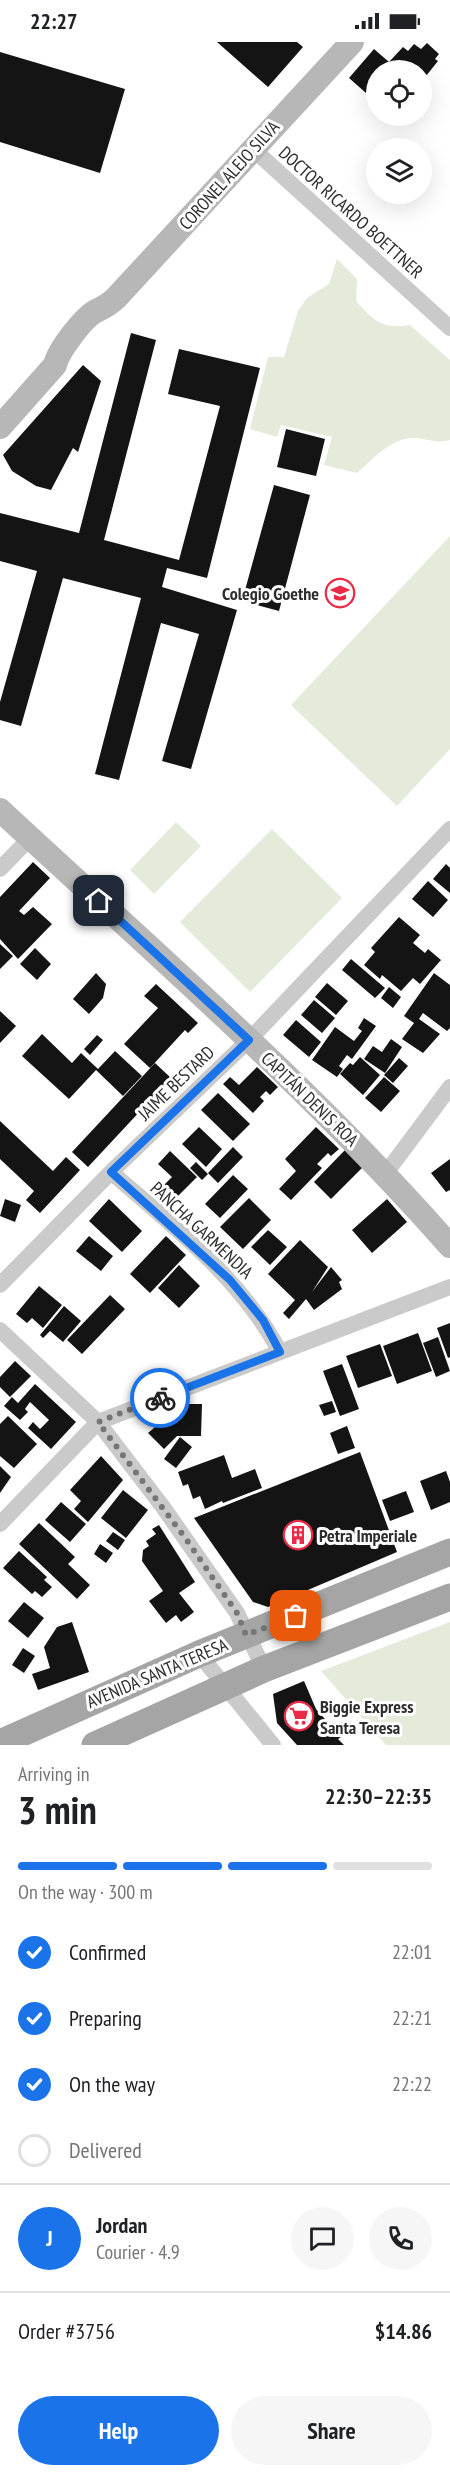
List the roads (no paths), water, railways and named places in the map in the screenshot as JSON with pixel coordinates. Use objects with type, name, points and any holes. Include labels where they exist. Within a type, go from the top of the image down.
[{"type":"main road","name":"CORONEL ALEJO SILVA","points":[[0,427],[55,365],[67,363],[104,320],[106,308],[352,42]]},
{"type":"main road","points":[[0,810],[30,838]]},
{"type":"main road","name":"CAPITÁN DENIS ROA","points":[[30,838],[249,1040],[386,1173],[450,1246]]},
{"type":"main road","name":"AVENIDA SANTA TERESA","points":[[0,1743],[199,1654],[450,1552]]},
{"type":"main road","points":[[95,1745],[264,1669],[450,1597]]},
{"type":"street","name":"DOCTOR RICARDO BOETTNER","points":[[253,149],[450,328]]},
{"type":"street","name":"JAIME BESTARD","points":[[0,1285],[111,1172],[249,1040],[450,829]]},
{"type":"street","points":[[0,869],[30,838]]},
{"type":"street","points":[[386,1173],[450,1087]]},
{"type":"street","name":"PANCHA GARMENDIA","points":[[111,1172],[230,1280],[263,1320],[280,1352]]},
{"type":"street","points":[[0,1524],[98,1422],[450,1287]]},
{"type":"street","points":[[0,1330],[98,1422],[186,1539],[237,1613],[264,1669]]},
{"type":"street","points":[[199,1654],[273,1745]]},
{"type":"place","name":"Colegio Goethe","points":[[340,593]]},
{"type":"place","name":"Petra Imperiale","points":[[298,1535]]},
{"type":"place","name":"Biggie Express Santa Teresa","points":[[299,1716]]}]
